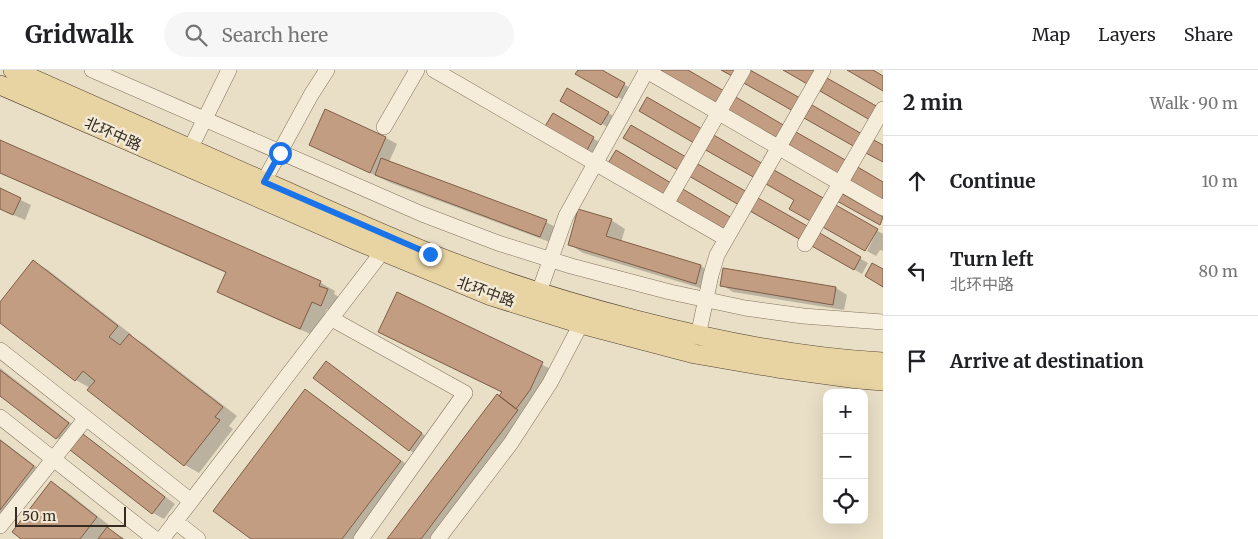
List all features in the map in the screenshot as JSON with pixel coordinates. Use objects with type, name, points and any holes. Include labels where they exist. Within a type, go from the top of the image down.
[{"type":"main road","name":"北环中路","points":[[13,70],[37,75],[190,149],[430,254],[539,292],[586,307],[698,336],[789,352],[859,361],[883,362]]},
{"type":"main road","name":"北环中路","points":[[0,84],[383,252],[491,296],[581,324],[695,354],[795,371],[858,379],[883,380]]},
{"type":"street","points":[[92,70],[422,214],[498,243],[550,260],[588,271],[745,308],[803,316],[883,322]]},
{"type":"street","points":[[190,149],[229,70]]},
{"type":"street","points":[[264,182],[327,70]]},
{"type":"street","points":[[384,127],[417,70]]},
{"type":"street","points":[[434,70],[725,238]]},
{"type":"street","points":[[539,292],[566,216],[646,70],[883,208]]},
{"type":"street","points":[[666,204],[743,70]]},
{"type":"street","points":[[698,336],[717,255],[725,238],[823,70]]},
{"type":"street","points":[[805,244],[883,109]]},
{"type":"street","points":[[162,539],[383,252]]},
{"type":"street","points":[[332,319],[465,393],[361,539]]},
{"type":"street","points":[[438,539],[516,435],[550,383],[581,324]]},
{"type":"street","points":[[0,350],[191,501]]},
{"type":"street","points":[[0,417],[155,539]]},
{"type":"street","points":[[0,526],[86,418]]},
{"type":"street","points":[[176,521],[198,539]]},
{"type":"street","points":[[0,536],[4,539]]},
{"type":"building","points":[[578,70],[602,70],[625,83],[617,98],[575,74]]},
{"type":"building","points":[[662,70],[688,70],[724,91],[716,105],[661,72]]},
{"type":"building","points":[[721,70],[736,70],[732,76]]},
{"type":"building","points":[[750,70],[800,98],[793,111],[742,82]]},
{"type":"building","points":[[783,70],[814,70],[816,71],[809,85]]},
{"type":"building","points":[[847,70],[873,70],[883,76],[883,91]]},
{"type":"building","points":[[827,78],[878,107],[870,120],[820,91]]},
{"type":"building","points":[[567,88],[609,112],[601,125],[560,101]]},
{"type":"building","points":[[734,96],[785,126],[777,139],[726,110]]},
{"type":"building","points":[[647,97],[702,129],[694,143],[639,111]]},
{"type":"building","points":[[812,105],[862,134],[855,147],[804,118]]},
{"type":"building","points":[[325,109],[386,137],[370,173],[309,145]]},
{"type":"building","points":[[553,113],[594,137],[586,152],[544,128]]},
{"type":"building","points":[[631,125],[686,157],[678,170],[623,138]]},
{"type":"building","points":[[796,132],[847,161],[839,175],[788,146]]},
{"type":"building","points":[[712,134],[763,164],[755,178],[704,149]]},
{"type":"building","points":[[872,139],[883,145],[883,162],[864,152]]},
{"type":"building","points":[[0,140],[321,281],[319,286],[328,289],[321,306],[312,302],[300,329],[217,292],[226,272],[0,173]]},
{"type":"building","points":[[616,150],[671,183],[663,197],[607,165]]},
{"type":"building","points":[[381,158],[547,220],[540,237],[375,175]]},
{"type":"building","points":[[696,163],[747,192],[739,205],[689,176]]},
{"type":"building","points":[[856,166],[883,182],[883,200],[848,180]]},
{"type":"building","points":[[774,170],[825,199],[812,222],[789,209],[794,200],[766,184]]},
{"type":"building","points":[[0,188],[21,198],[13,215],[0,209]]},
{"type":"building","points":[[681,188],[732,218],[723,232],[673,203]]},
{"type":"building","points":[[841,193],[883,217],[880,225],[837,201]]},
{"type":"building","points":[[758,198],[809,227],[801,240],[750,211]]},
{"type":"building","points":[[834,204],[878,229],[865,251],[821,226]]},
{"type":"building","points":[[578,209],[612,219],[606,236],[701,265],[696,284],[568,245]]},
{"type":"building","points":[[818,232],[861,257],[854,270],[810,245]]},
{"type":"building","points":[[33,260],[118,326],[109,337],[120,345],[129,334],[223,407],[215,417],[220,420],[184,466],[87,390],[95,381],[83,371],[75,381],[0,323],[0,302]]},
{"type":"building","points":[[872,263],[883,269],[883,287],[865,276]]},
{"type":"building","points":[[723,268],[836,287],[833,305],[720,286]]},
{"type":"building","points":[[397,292],[543,362],[530,390],[516,409],[499,396],[502,392],[378,332]]},
{"type":"building","points":[[326,361],[422,433],[409,451],[313,378]]},
{"type":"building","points":[[0,370],[69,423],[56,439],[0,396]]},
{"type":"building","points":[[305,389],[401,461],[342,539],[251,539],[213,511]]},
{"type":"building","points":[[497,394],[518,410],[421,539],[387,539]]},
{"type":"building","points":[[83,434],[165,497],[152,514],[70,450]]},
{"type":"building","points":[[0,440],[34,466],[0,510]]},
{"type":"building","points":[[51,481],[97,517],[80,539],[21,539],[12,532]]},
{"type":"building","points":[[107,527],[123,539],[98,539]]},
{"type":"route","points":[[280,153],[264,182],[430,254]]}]
